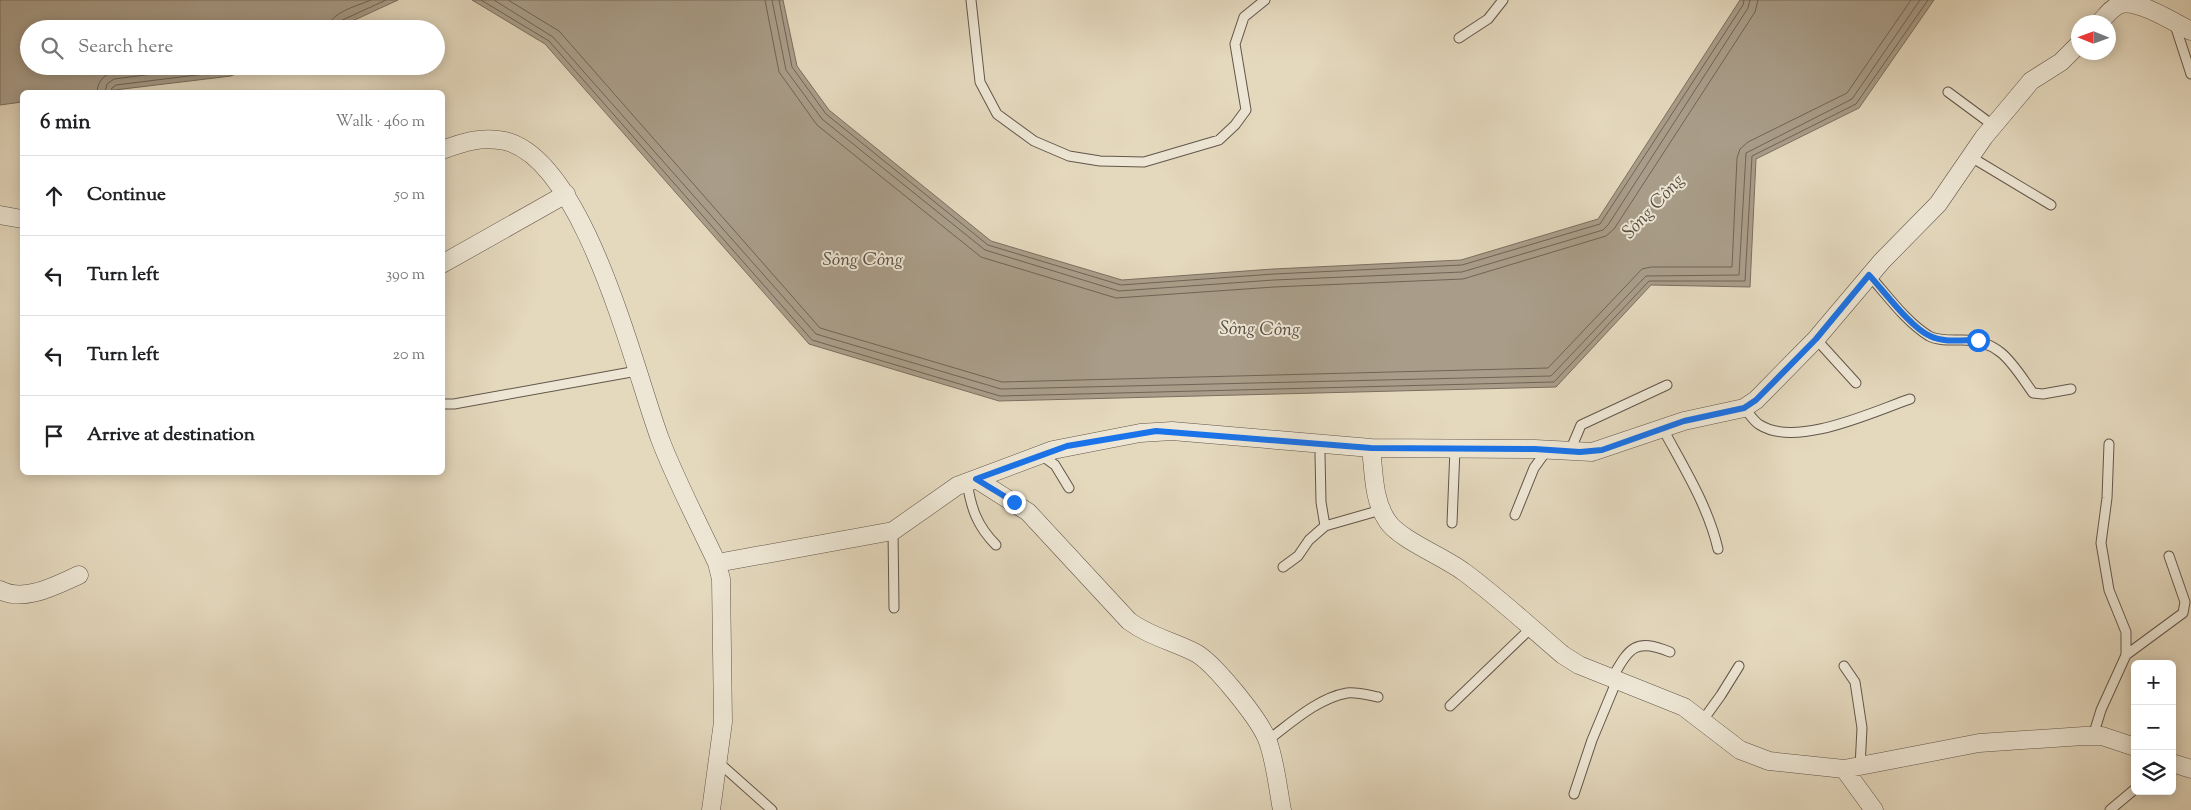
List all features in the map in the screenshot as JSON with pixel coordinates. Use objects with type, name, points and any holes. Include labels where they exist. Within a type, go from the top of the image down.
[{"type":"street","points":[[2107,15],[2121,4],[2146,4],[2191,31]]},
{"type":"street","points":[[717,563],[893,531],[944,493],[971,481],[1067,446],[1156,431],[1371,448],[1602,450],[1697,418],[1729,413],[1744,408],[1756,400],[1816,339],[1869,275],[1938,204],[1994,126],[2031,81],[2061,62],[2071,52]]},
{"type":"street","points":[[445,149],[466,141],[486,139],[507,142],[529,153],[547,169],[566,194],[604,271],[669,461],[717,563],[721,579],[723,695],[711,810]]},
{"type":"street","points":[[445,262],[566,194]]},
{"type":"street","points":[[0,214],[20,219]]},
{"type":"street","points":[[1371,448],[1376,495],[1381,510],[1389,523],[1401,534],[1465,573],[1563,655],[1579,665],[1684,707],[1740,750],[1754,757],[1770,761],[1852,768],[1979,743],[2102,736],[2131,747]]},
{"type":"street","points":[[971,481],[1028,512],[1129,621],[1144,632],[1195,652],[1210,663],[1259,723],[1268,740],[1282,810]]},
{"type":"street","points":[[0,590],[9,595],[23,595],[79,575]]},
{"type":"street","points":[[2176,764],[2191,769]]},
{"type":"street","points":[[1852,768],[1874,810]]},
{"type":"lane","points":[[971,0],[980,82],[997,114],[1034,141],[1068,156],[1100,161],[1144,162],[1219,140],[1235,125],[1246,110],[1235,44],[1244,17],[1265,0]]},
{"type":"lane","points":[[1460,38],[1488,20],[1503,0]]},
{"type":"lane","points":[[2174,22],[2191,74]]},
{"type":"lane","points":[[1948,92],[1994,126]]},
{"type":"lane","points":[[1971,157],[2051,205]]},
{"type":"lane","points":[[1869,275],[1909,319],[1930,336],[1942,339],[1978,340],[1988,343],[2004,353],[2033,393],[2071,389]]},
{"type":"lane","points":[[1816,339],[1856,383]]},
{"type":"lane","points":[[445,404],[454,404],[562,383],[637,371]]},
{"type":"lane","points":[[1570,451],[1581,425],[1667,385]]},
{"type":"lane","points":[[1744,408],[1759,425],[1776,431],[1805,433],[1910,399]]},
{"type":"lane","points":[[1663,429],[1696,490],[1713,528],[1718,549]]},
{"type":"lane","points":[[2092,736],[2101,710],[2126,655],[2126,632],[2109,590],[2101,543],[2107,498],[2108,444]]},
{"type":"lane","points":[[1452,523],[1455,449]]},
{"type":"lane","points":[[1515,515],[1534,468],[1547,450]]},
{"type":"lane","points":[[1320,454],[1321,502],[1325,526]]},
{"type":"lane","points":[[1041,455],[1056,465],[1069,488]]},
{"type":"lane","points":[[971,481],[976,520],[984,534],[996,545]]},
{"type":"lane","points":[[1283,567],[1298,556],[1309,540],[1325,526],[1381,510]]},
{"type":"lane","points":[[893,531],[894,608]]},
{"type":"lane","points":[[2126,655],[2182,613],[2185,602],[2169,556]]},
{"type":"lane","points":[[1450,706],[1531,628]]},
{"type":"lane","points":[[1574,794],[1615,679],[1628,651],[1638,646],[1655,645],[1670,652]]},
{"type":"lane","points":[[1703,720],[1739,666]]},
{"type":"lane","points":[[1844,666],[1855,682],[1862,728],[1852,768]]},
{"type":"lane","points":[[1268,740],[1305,712],[1347,693],[1378,697]]},
{"type":"lane","points":[[717,762],[772,810]]},
{"type":"lane","points":[[2110,810],[2131,793]]},
{"type":"water","points":[[0,0],[398,0],[355,20],[20,20],[20,75],[233,75],[115,90],[20,90],[20,102],[0,105]]},
{"type":"water","name":"Sông Công","points":[[472,0],[783,0],[797,66],[829,110],[991,241],[1122,280],[1273,269],[1461,260],[1598,219],[1740,0],[1934,0],[1859,108],[1756,159],[1750,287],[1651,285],[1556,387],[999,401],[809,344],[545,44]]},
{"type":"route","points":[[1014,502],[976,479],[1067,446],[1156,431],[1371,448],[1535,449],[1580,452],[1602,450],[1684,421],[1729,413],[1744,408],[1756,400],[1816,339],[1869,275],[1909,319],[1930,336],[1942,339],[1978,340]]}]
